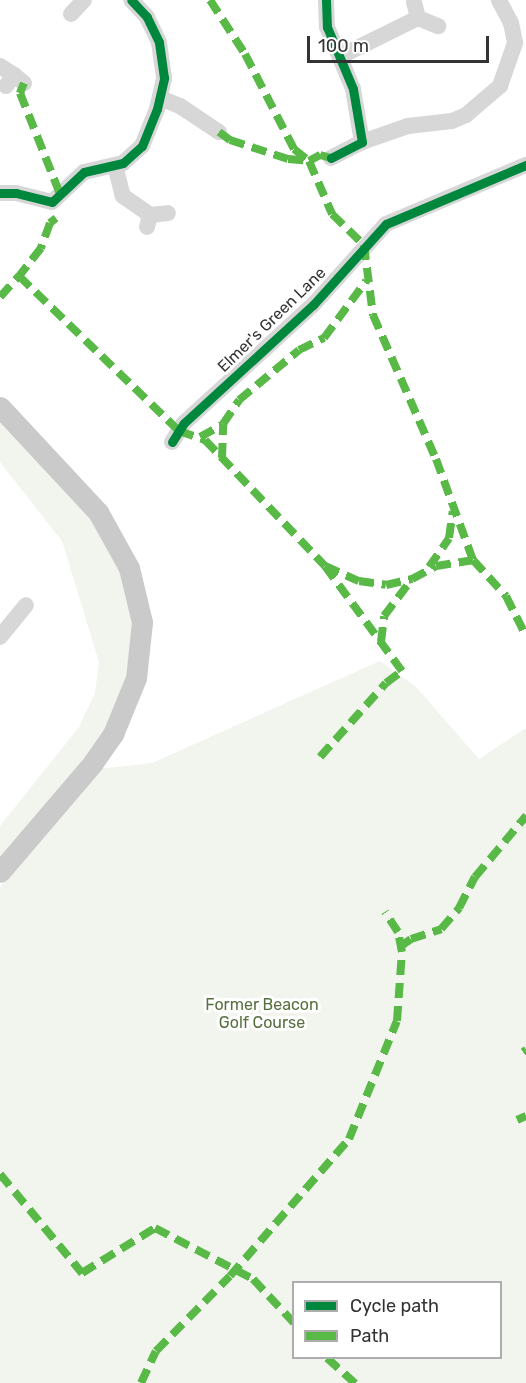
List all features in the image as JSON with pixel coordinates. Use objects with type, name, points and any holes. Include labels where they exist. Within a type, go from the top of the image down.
[{"type":"main road","points":[[0,407],[98,512],[129,568],[142,622],[136,678],[113,734],[93,763],[0,872]]},
{"type":"street","points":[[72,14],[84,0]]},
{"type":"street","points":[[0,194],[16,193],[54,210],[84,172],[116,165],[130,159],[142,146],[160,98],[164,78],[159,42],[147,17],[131,0]]},
{"type":"street","points":[[326,0],[327,27],[353,89],[362,142]]},
{"type":"street","points":[[331,158],[362,142],[408,126],[452,121],[466,115],[500,86],[519,65],[511,22],[499,0]]},
{"type":"street","points":[[341,57],[416,10],[438,26]]},
{"type":"street","points":[[160,98],[180,106],[219,132]]},
{"type":"street","points":[[116,165],[123,196],[149,221],[168,213]]},
{"type":"street","name":"Elmer's Green Lane","points":[[172,442],[184,423],[313,305],[386,224],[526,165]]},
{"type":"street","points":[[0,637],[26,605]]},
{"type":"green space","points":[[0,418],[108,537],[134,606],[123,709],[0,867],[0,826],[79,727],[95,693],[99,662],[62,541],[0,462]]},
{"type":"green space","name":"Former Beacon Golf Course","points":[[380,661],[416,687],[479,759],[526,728],[526,1383],[0,1383],[0,887],[99,769],[152,763]]},
{"type":"marked path","points":[[210,0],[245,54],[294,149],[309,161],[332,214],[364,245],[373,315],[436,459],[473,560],[506,596],[526,636]]},
{"type":"marked path","points":[[24,83],[20,93],[60,194]]},
{"type":"marked path","points":[[219,132],[230,140],[288,159],[309,161],[320,155],[331,158]]},
{"type":"marked path","points":[[56,218],[50,223],[41,248],[19,276],[179,431],[205,440],[325,566],[359,581],[386,585],[412,579],[436,566],[473,560]]},
{"type":"marked path","points":[[0,297],[19,276]]},
{"type":"marked path","points":[[200,437],[223,424],[239,400],[299,350],[324,338],[366,281]]},
{"type":"marked path","points":[[222,458],[223,424]]},
{"type":"marked path","points":[[429,567],[449,538],[453,511]]},
{"type":"marked path","points":[[320,757],[386,683],[402,671],[325,566]]},
{"type":"marked path","points":[[381,642],[384,616],[412,579]]},
{"type":"marked path","points":[[401,946],[411,939],[441,929],[459,908],[475,877],[526,816]]},
{"type":"marked path","points":[[141,1383],[156,1351],[230,1276],[349,1139],[397,1021],[402,952],[398,932],[385,912]]},
{"type":"marked path","points":[[517,1120],[526,1116]]},
{"type":"marked path","points":[[0,1174],[82,1273],[155,1228],[253,1279],[292,1321]]},
{"type":"marked path","points":[[328,1359],[355,1383]]},
{"type":"cycle path","points":[[0,193],[16,193],[52,202],[84,172],[123,163],[142,146],[157,109],[164,78],[159,42],[147,17],[131,0]]},
{"type":"cycle path","points":[[326,0],[327,27],[353,89],[362,142],[331,158]]},
{"type":"cycle path","points":[[172,442],[184,423],[313,305],[386,224],[526,165]]}]
